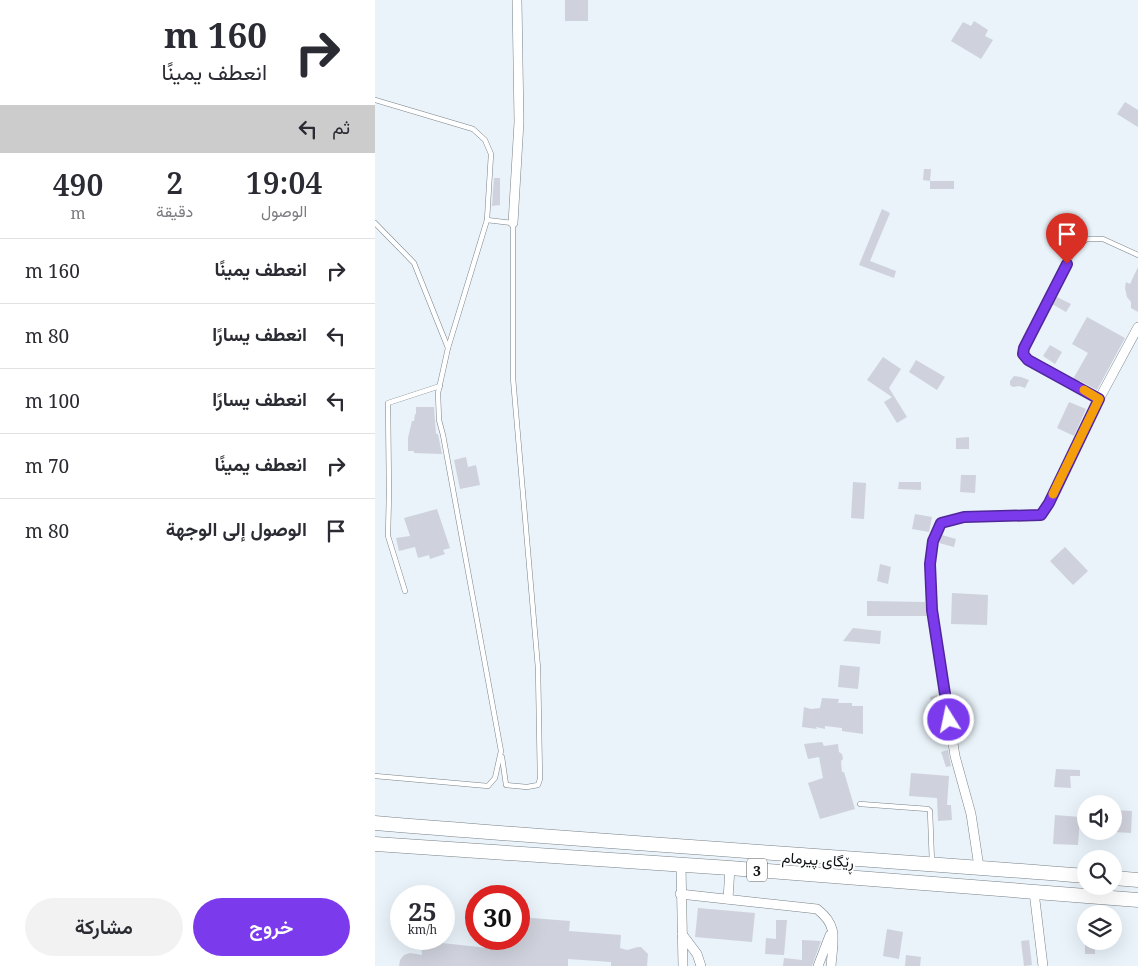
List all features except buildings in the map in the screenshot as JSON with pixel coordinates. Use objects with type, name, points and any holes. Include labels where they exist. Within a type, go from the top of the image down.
[{"type":"highway","name":"ڕێگای پیرمام","points":[[375,823],[1077,875]]},
{"type":"highway","points":[[419,848],[422,840],[422,827]]},
{"type":"highway","points":[[439,850],[437,840],[440,829]]},
{"type":"highway","name":"ڕێگای پیرمام","points":[[375,844],[439,850],[730,868],[1138,900]]},
{"type":"highway","points":[[1122,879],[1138,880]]},
{"type":"street","points":[[513,223],[519,122],[517,0]]},
{"type":"street","points":[[979,868],[971,814],[955,756],[932,610],[930,564],[933,541],[941,523],[964,517],[1041,515],[1049,503],[1099,399],[1138,327]]},
{"type":"street","points":[[681,865],[680,894],[683,966]]},
{"type":"street","points":[[729,899],[730,868]]},
{"type":"street","points":[[1034,892],[1043,966]]},
{"type":"street","points":[[680,894],[817,909],[827,917],[833,928],[831,966]]},
{"type":"street","points":[[818,966],[833,928]]},
{"type":"street","points":[[681,932],[697,954],[701,966]]},
{"type":"lane","points":[[375,100],[473,129],[485,140],[491,154],[487,220],[448,348],[440,386],[439,420],[506,785],[527,787],[538,785],[540,779],[538,668],[513,378],[513,223],[487,220]]},
{"type":"lane","points":[[375,223],[414,263],[448,348]]},
{"type":"lane","points":[[1099,399],[1028,360],[1023,354],[1024,348],[1075,248],[1087,239],[1103,240],[1138,255]]},
{"type":"lane","points":[[405,591],[388,536],[388,403],[440,386]]},
{"type":"lane","points":[[375,776],[488,786],[495,778],[501,751]]},
{"type":"lane","points":[[859,804],[928,809],[930,811],[932,864]]},
{"type":"slow traffic","points":[[1053,494],[1099,399],[1084,390]]},
{"type":"route","points":[[949,720],[932,610],[930,564],[933,541],[941,523],[964,517],[1041,515],[1049,503],[1099,399],[1028,360],[1023,354],[1024,348],[1067,264]]}]
